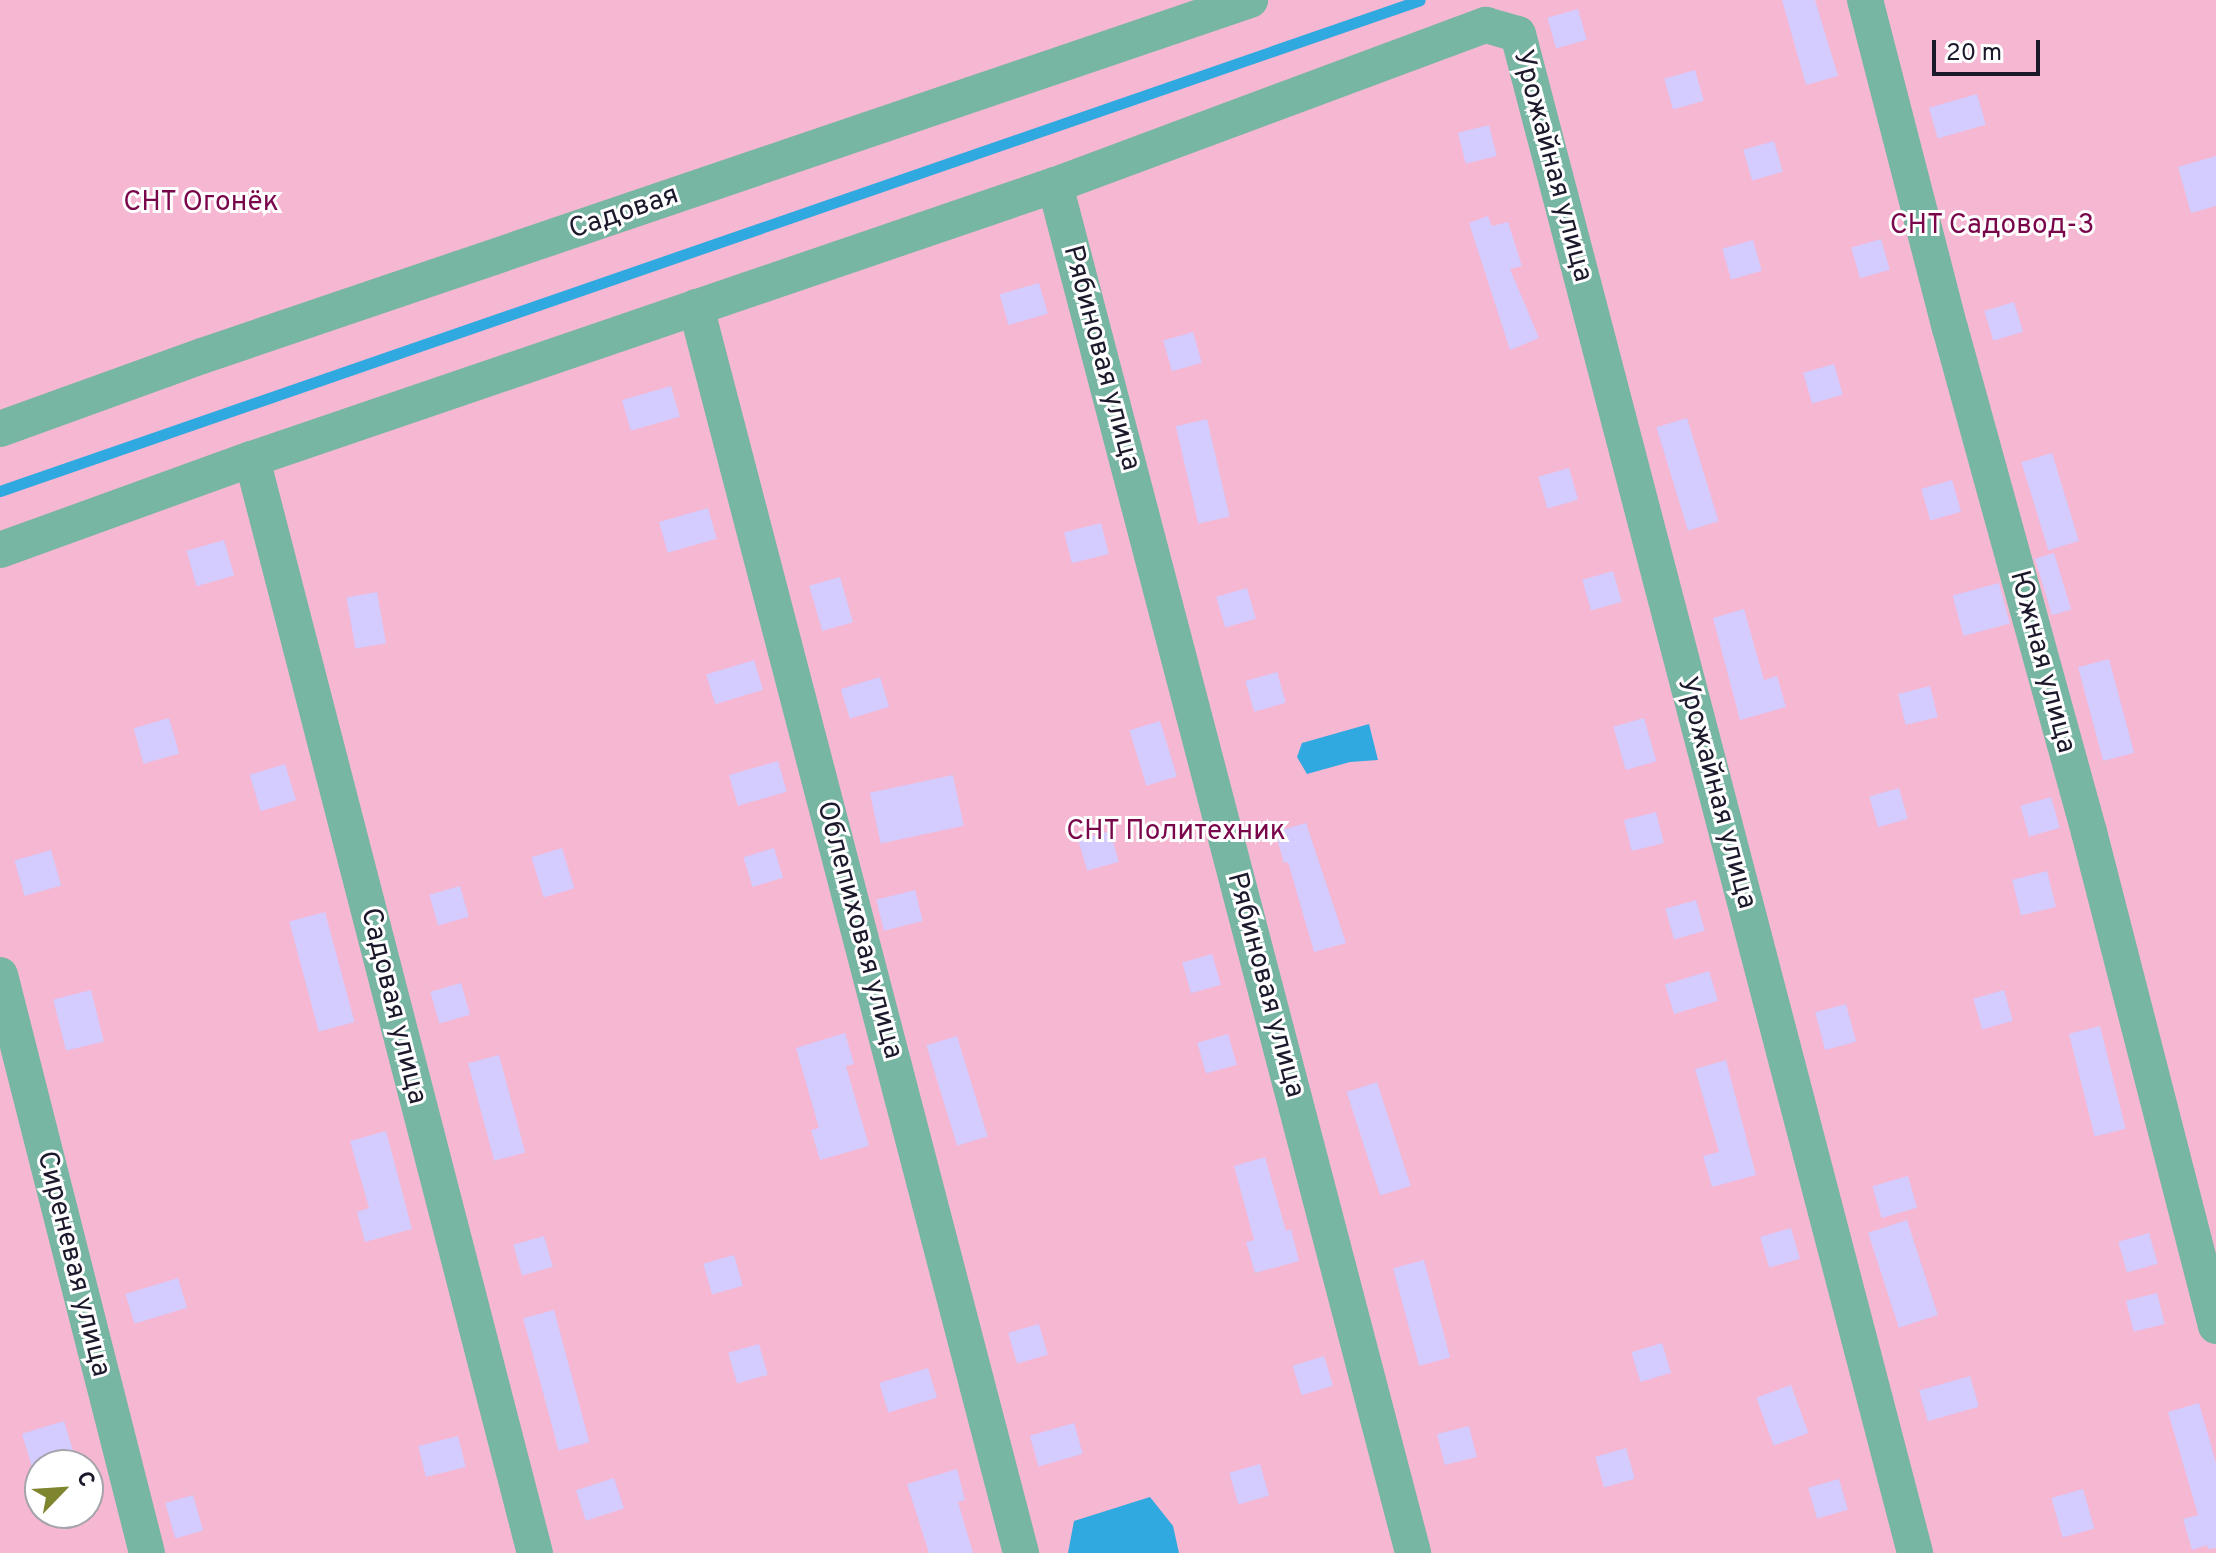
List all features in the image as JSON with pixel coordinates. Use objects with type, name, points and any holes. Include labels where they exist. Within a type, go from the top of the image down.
[{"type":"lane","name":"Садовая","points":[[0,429],[202,356],[1250,0]]},
{"type":"lane","name":"Южная улица","points":[[1865,0],[1950,328],[2089,832],[2216,1326]]},
{"type":"lane","name":"Урожайная улица","points":[[1055,185],[1486,25],[1518,34],[1915,1553]]},
{"type":"lane","points":[[0,550],[252,459],[1055,185]]},
{"type":"lane","name":"Рябиновая улица","points":[[1055,185],[1413,1553]]},
{"type":"lane","name":"Облепиховая улица","points":[[696,307],[1021,1553]]},
{"type":"lane","name":"Садовая улица","points":[[252,459],[535,1553]]},
{"type":"lane","name":"Сиреневая улица","points":[[0,975],[147,1553]]},
{"type":"green space","name":"СНТ Политехник","points":[[0,0],[2216,0],[2216,1553],[0,1553]]},
{"type":"water","points":[[1369,724],[1378,760],[1350,762],[1307,774],[1297,757],[1302,743]]},
{"type":"water","points":[[1150,1497],[1173,1526],[1179,1553],[1068,1553],[1074,1521]]},
{"type":"building","points":[[1782,0],[1815,0],[1838,76],[1806,85]]},
{"type":"building","points":[[1578,9],[1587,40],[1556,49],[1547,18]]},
{"type":"building","points":[[1695,70],[1704,101],[1673,110],[1664,79]]},
{"type":"building","points":[[1977,94],[1986,125],[1938,139],[1929,108]]},
{"type":"building","points":[[1489,125],[1497,156],[1466,164],[1458,133]]},
{"type":"building","points":[[1774,141],[1783,172],[1752,181],[1743,150]]},
{"type":"building","points":[[2216,156],[2216,206],[2191,213],[2178,167]]},
{"type":"building","points":[[1488,216],[1492,226],[1508,222],[1522,266],[1510,269],[1539,338],[1510,350],[1469,223]]},
{"type":"building","points":[[1881,239],[1890,270],[1860,278],[1851,248]]},
{"type":"building","points":[[1753,240],[1762,271],[1731,280],[1722,249]]},
{"type":"building","points":[[1039,283],[1048,314],[1008,325],[1000,294]]},
{"type":"building","points":[[2014,302],[2023,332],[1993,341],[1984,311]]},
{"type":"building","points":[[1193,332],[1202,363],[1172,371],[1163,341]]},
{"type":"building","points":[[1834,364],[1843,395],[1812,404],[1803,373]]},
{"type":"building","points":[[671,386],[680,417],[631,431],[622,400]]},
{"type":"building","points":[[1687,418],[1719,521],[1688,531],[1656,427]]},
{"type":"building","points":[[1207,419],[1229,516],[1198,524],[1176,426]]},
{"type":"building","points":[[2052,453],[2079,541],[2048,550],[2021,462]]},
{"type":"building","points":[[1569,468],[1578,500],[1547,509],[1538,477]]},
{"type":"building","points":[[1952,480],[1961,512],[1930,521],[1921,489]]},
{"type":"building","points":[[708,508],[717,539],[668,553],[659,522]]},
{"type":"building","points":[[1101,523],[1109,554],[1072,563],[1064,532]]},
{"type":"building","points":[[224,540],[234,576],[197,586],[187,551]]},
{"type":"building","points":[[2054,553],[2071,609],[2052,615],[2035,559]]},
{"type":"building","points":[[1613,571],[1622,602],[1591,611],[1582,580]]},
{"type":"building","points":[[840,577],[853,622],[822,631],[809,586]]},
{"type":"building","points":[[1999,583],[2010,624],[1964,636],[1953,595]]},
{"type":"building","points":[[1247,588],[1256,619],[1225,628],[1216,597]]},
{"type":"building","points":[[377,592],[386,643],[356,649],[346,597]]},
{"type":"building","points":[[1744,609],[1764,680],[1777,676],[1786,707],[1740,720],[1713,618]]},
{"type":"building","points":[[2109,659],[2134,753],[2103,761],[2078,667]]},
{"type":"building","points":[[754,660],[763,690],[715,704],[706,675]]},
{"type":"building","points":[[1277,672],[1286,703],[1254,712],[1245,681]]},
{"type":"building","points":[[880,677],[889,707],[850,719],[841,689]]},
{"type":"building","points":[[1930,686],[1938,717],[1906,725],[1898,694]]},
{"type":"building","points":[[169,718],[179,754],[144,764],[133,728]]},
{"type":"building","points":[[1644,718],[1656,761],[1626,770],[1613,727]]},
{"type":"building","points":[[1160,721],[1177,776],[1146,786],[1129,730]]},
{"type":"building","points":[[778,761],[787,792],[738,806],[729,775]]},
{"type":"building","points":[[285,764],[296,800],[261,811],[250,775]]},
{"type":"building","points":[[953,775],[964,826],[881,844],[870,793]]},
{"type":"building","points":[[1899,788],[1908,819],[1878,827],[1869,797]]},
{"type":"building","points":[[2051,797],[2060,828],[2029,837],[2020,806]]},
{"type":"building","points":[[1656,812],[1664,843],[1632,851],[1624,820]]},
{"type":"building","points":[[1306,823],[1346,943],[1314,952],[1288,862],[1284,863],[1275,832]]},
{"type":"building","points":[[1110,831],[1119,862],[1087,871],[1078,840]]},
{"type":"building","points":[[562,848],[574,888],[544,898],[531,857]]},
{"type":"building","points":[[774,848],[783,878],[752,887],[743,857]]},
{"type":"building","points":[[51,850],[61,886],[25,896],[14,860]]},
{"type":"building","points":[[2047,871],[2056,907],[2021,916],[2012,880]]},
{"type":"building","points":[[460,886],[469,917],[438,926],[429,895]]},
{"type":"building","points":[[915,890],[923,921],[884,931],[876,900]]},
{"type":"building","points":[[1696,900],[1705,931],[1674,940],[1665,909]]},
{"type":"building","points":[[325,912],[355,1022],[319,1032],[289,922]]},
{"type":"building","points":[[1212,954],[1221,985],[1191,993],[1182,963]]},
{"type":"building","points":[[1709,971],[1718,1001],[1674,1014],[1665,984]]},
{"type":"building","points":[[461,983],[470,1015],[439,1024],[430,992]]},
{"type":"building","points":[[91,990],[104,1041],[66,1051],[53,999]]},
{"type":"building","points":[[2004,990],[2013,1021],[1982,1030],[1973,999]]},
{"type":"building","points":[[1846,1004],[1856,1042],[1825,1050],[1815,1012]]},
{"type":"building","points":[[2100,1026],[2126,1129],[2095,1137],[2069,1034]]},
{"type":"building","points":[[845,1033],[854,1064],[846,1066],[869,1146],[820,1160],[811,1130],[819,1128],[796,1048]]},
{"type":"building","points":[[1228,1034],[1237,1065],[1206,1074],[1197,1043]]},
{"type":"building","points":[[957,1036],[988,1136],[957,1146],[926,1045]]},
{"type":"building","points":[[499,1055],[525,1153],[494,1161],[468,1063]]},
{"type":"building","points":[[1726,1060],[1756,1175],[1712,1187],[1703,1156],[1719,1152],[1695,1069]]},
{"type":"building","points":[[1377,1082],[1411,1186],[1380,1196],[1347,1092]]},
{"type":"building","points":[[386,1131],[412,1229],[365,1242],[357,1212],[369,1208],[350,1141]]},
{"type":"building","points":[[1265,1157],[1286,1231],[1291,1229],[1299,1261],[1255,1273],[1246,1242],[1254,1240],[1234,1166]]},
{"type":"building","points":[[1908,1176],[1917,1208],[1882,1218],[1872,1186]]},
{"type":"building","points":[[1907,1220],[1938,1315],[1899,1328],[1868,1233]]},
{"type":"building","points":[[1791,1228],[1800,1259],[1769,1268],[1760,1237]]},
{"type":"building","points":[[2149,1233],[2158,1264],[2127,1273],[2118,1242]]},
{"type":"building","points":[[544,1236],[553,1267],[522,1276],[513,1245]]},
{"type":"building","points":[[734,1255],[743,1286],[712,1295],[703,1264]]},
{"type":"building","points":[[1424,1260],[1450,1358],[1419,1366],[1393,1268]]},
{"type":"building","points":[[178,1278],[187,1308],[134,1324],[125,1294]]},
{"type":"building","points":[[2157,1293],[2165,1324],[2134,1332],[2126,1301]]},
{"type":"building","points":[[554,1310],[589,1442],[559,1451],[523,1318]]},
{"type":"building","points":[[1039,1324],[1048,1355],[1017,1364],[1008,1333]]},
{"type":"building","points":[[1662,1343],[1671,1373],[1640,1382],[1631,1352]]},
{"type":"building","points":[[759,1344],[768,1375],[737,1384],[728,1353]]},
{"type":"building","points":[[1324,1356],[1333,1386],[1302,1395],[1292,1366]]},
{"type":"building","points":[[928,1368],[937,1398],[888,1413],[879,1383]]},
{"type":"building","points":[[1970,1376],[1979,1407],[1928,1421],[1919,1391]]},
{"type":"building","points":[[1791,1385],[1808,1433],[1774,1446],[1756,1398]]},
{"type":"building","points":[[2199,1403],[2216,1463],[2216,1548],[2208,1549],[2207,1545],[2192,1550],[2183,1519],[2198,1515],[2168,1412]]},
{"type":"building","points":[[64,1421],[73,1449],[27,1449],[22,1434]]},
{"type":"building","points":[[1074,1423],[1083,1454],[1039,1466],[1030,1436]]},
{"type":"building","points":[[1469,1426],[1477,1457],[1445,1465],[1437,1434]]},
{"type":"building","points":[[458,1436],[466,1467],[426,1477],[418,1446]]},
{"type":"building","points":[[1626,1448],[1635,1479],[1604,1488],[1595,1457]]},
{"type":"building","points":[[1260,1464],[1269,1496],[1238,1505],[1229,1473]]},
{"type":"building","points":[[957,1469],[965,1500],[958,1502],[973,1553],[929,1553],[907,1484]]},
{"type":"building","points":[[614,1478],[624,1508],[586,1521],[576,1490]]},
{"type":"building","points":[[1839,1479],[1848,1510],[1817,1519],[1808,1488]]},
{"type":"building","points":[[2083,1489],[2094,1528],[2063,1538],[2051,1498]]},
{"type":"building","points":[[193,1495],[203,1531],[175,1539],[165,1503]]},
{"type":"waterway","points":[[0,491],[1420,0]]},
{"type":"park label","name":"СНТ Огонёк","points":[[201,203]]},
{"type":"park label","name":"СНТ Садовод-3","points":[[1992,226]]}]
